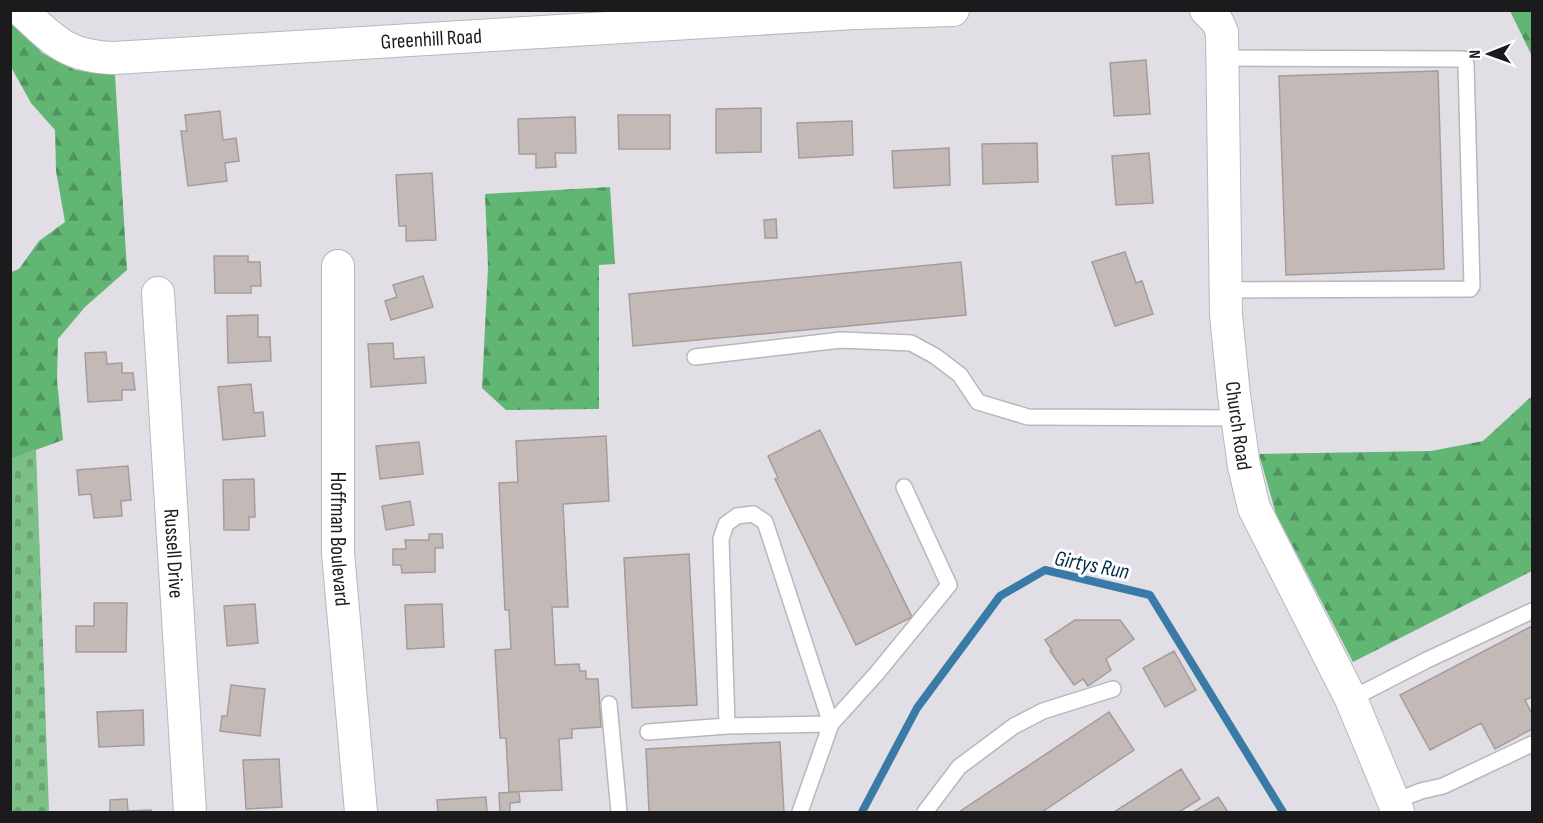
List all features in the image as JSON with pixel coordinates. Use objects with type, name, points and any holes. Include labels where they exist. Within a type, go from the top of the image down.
[{"type":"street","name":"Greenhill Road","points":[[21,10],[58,44],[76,53],[94,58],[854,12]]},
{"type":"street","points":[[854,12],[953,10]]},
{"type":"street","name":"Church Road","points":[[1206,10],[1217,21],[1222,32],[1226,315],[1244,466],[1254,508],[1351,699],[1395,807]]},
{"type":"street","name":"Hoffman Boulevard","points":[[338,266],[338,554],[361,813]]},
{"type":"street","name":"Russell Drive","points":[[158,293],[190,813]]},
{"type":"lane","points":[[1222,58],[1463,59],[1466,64],[1473,286],[1470,290],[1226,290]]},
{"type":"lane","points":[[695,357],[841,340],[911,343],[935,356],[960,375],[978,402],[1029,417],[1237,418]]},
{"type":"lane","points":[[800,813],[831,724],[877,673],[949,585],[904,487]]},
{"type":"lane","points":[[727,726],[721,539],[726,524],[737,516],[753,514],[765,522],[831,724]]},
{"type":"lane","points":[[1351,699],[1427,660],[1533,611]]},
{"type":"lane","points":[[925,813],[959,767],[1014,726],[1043,711],[1113,689]]},
{"type":"lane","points":[[609,704],[620,813]]},
{"type":"lane","points":[[648,732],[727,726],[831,724]]},
{"type":"lane","points":[[1395,807],[1421,791],[1443,786],[1533,744]]},
{"type":"green space","points":[[1510,11],[1532,11],[1532,56]]},
{"type":"green space","points":[[11,17],[42,53],[75,70],[115,75],[127,270],[85,307],[58,339],[57,380],[63,440],[11,459],[11,272],[19,269],[39,241],[65,222],[56,171],[55,130],[31,103],[11,67]]},
{"type":"green space","points":[[610,187],[615,264],[599,265],[599,409],[506,410],[482,388],[488,267],[485,194]]},
{"type":"green space","points":[[1532,396],[1532,571],[1353,662],[1276,514],[1259,454],[1431,451],[1483,441]]},
{"type":"green space","points":[[36,449],[49,812],[11,812],[11,459]]},
{"type":"building","points":[[1146,60],[1150,114],[1114,116],[1110,63]]},
{"type":"building","points":[[1438,71],[1444,269],[1286,275],[1279,76]]},
{"type":"building","points":[[761,108],[761,152],[716,153],[716,109]]},
{"type":"building","points":[[220,111],[223,140],[236,138],[239,161],[225,163],[227,181],[188,186],[181,131],[187,131],[185,115]]},
{"type":"building","points":[[618,115],[670,115],[670,149],[619,149]]},
{"type":"building","points":[[575,117],[576,153],[555,153],[556,167],[536,168],[536,154],[519,154],[518,119]]},
{"type":"building","points":[[852,121],[853,155],[799,158],[797,123]]},
{"type":"building","points":[[1037,143],[1038,182],[983,184],[982,144]]},
{"type":"building","points":[[949,148],[950,185],[894,188],[892,151]]},
{"type":"building","points":[[1149,153],[1153,203],[1116,205],[1112,156]]},
{"type":"building","points":[[432,173],[436,240],[406,241],[406,226],[399,226],[396,175]]},
{"type":"building","points":[[776,219],[777,238],[765,238],[764,220]]},
{"type":"building","points":[[1125,252],[1136,283],[1142,281],[1153,314],[1115,326],[1092,262]]},
{"type":"building","points":[[214,256],[248,256],[248,262],[260,262],[261,286],[251,286],[251,293],[215,293]]},
{"type":"building","points":[[961,262],[966,315],[633,346],[629,294]]},
{"type":"building","points":[[423,276],[433,307],[391,320],[385,301],[397,297],[393,285]]},
{"type":"building","points":[[258,315],[258,337],[270,337],[271,361],[228,363],[227,316]]},
{"type":"building","points":[[393,343],[394,359],[424,357],[426,383],[371,387],[368,344]]},
{"type":"building","points":[[106,352],[107,364],[122,363],[122,373],[133,373],[135,390],[122,390],[122,400],[88,402],[85,353]]},
{"type":"building","points":[[251,384],[254,413],[263,412],[265,436],[223,440],[218,387]]},
{"type":"building","points":[[820,430],[912,617],[856,645],[775,479],[778,478],[768,456]]},
{"type":"building","points":[[606,436],[609,501],[563,504],[568,607],[552,607],[555,665],[579,664],[580,671],[586,671],[586,679],[598,679],[601,727],[572,729],[572,738],[559,739],[562,790],[509,792],[506,738],[500,738],[495,650],[511,649],[509,610],[505,610],[499,483],[518,482],[516,441]]},
{"type":"building","points":[[419,442],[423,474],[380,479],[376,446]]},
{"type":"building","points":[[128,466],[131,500],[121,501],[122,516],[94,518],[91,494],[79,495],[77,470]]},
{"type":"building","points":[[254,479],[255,517],[249,517],[249,530],[224,530],[223,480]]},
{"type":"building","points":[[410,501],[414,525],[386,530],[382,506]]},
{"type":"building","points":[[429,534],[442,534],[443,548],[435,548],[435,572],[402,573],[401,565],[393,565],[393,549],[406,549],[405,540],[429,540]]},
{"type":"building","points":[[689,554],[697,705],[632,708],[624,558]]},
{"type":"building","points":[[94,603],[127,603],[126,652],[76,652],[76,626],[94,626]]},
{"type":"building","points":[[255,604],[258,643],[227,646],[224,606]]},
{"type":"building","points":[[442,604],[444,647],[407,649],[405,605]]},
{"type":"building","points":[[1075,620],[1120,620],[1134,639],[1106,659],[1111,670],[1088,686],[1083,679],[1074,685],[1045,640]]},
{"type":"building","points":[[1532,626],[1532,697],[1525,700],[1532,714],[1532,729],[1495,749],[1481,723],[1430,750],[1400,695]]},
{"type":"building","points":[[1174,651],[1196,690],[1165,707],[1143,668]]},
{"type":"building","points":[[231,685],[265,689],[260,736],[220,731],[222,716],[227,716]]},
{"type":"building","points":[[143,710],[144,745],[99,747],[97,712]]},
{"type":"building","points":[[1109,712],[1134,750],[1042,812],[959,812]]},
{"type":"building","points":[[780,742],[784,812],[649,812],[646,749]]},
{"type":"building","points":[[279,759],[282,807],[246,809],[243,760]]},
{"type":"building","points":[[1181,769],[1200,799],[1179,812],[1114,812]]},
{"type":"building","points":[[519,792],[520,802],[510,803],[510,812],[500,812],[499,793]]},
{"type":"building","points":[[486,797],[487,812],[438,812],[437,800]]},
{"type":"building","points":[[1218,797],[1228,812],[1193,812]]},
{"type":"building","points":[[127,799],[128,811],[151,810],[151,812],[110,812],[110,800]]},
{"type":"waterway","name":"Girtys Run","points":[[862,812],[917,708],[1000,596],[1045,570],[1150,595],[1283,812]]}]
